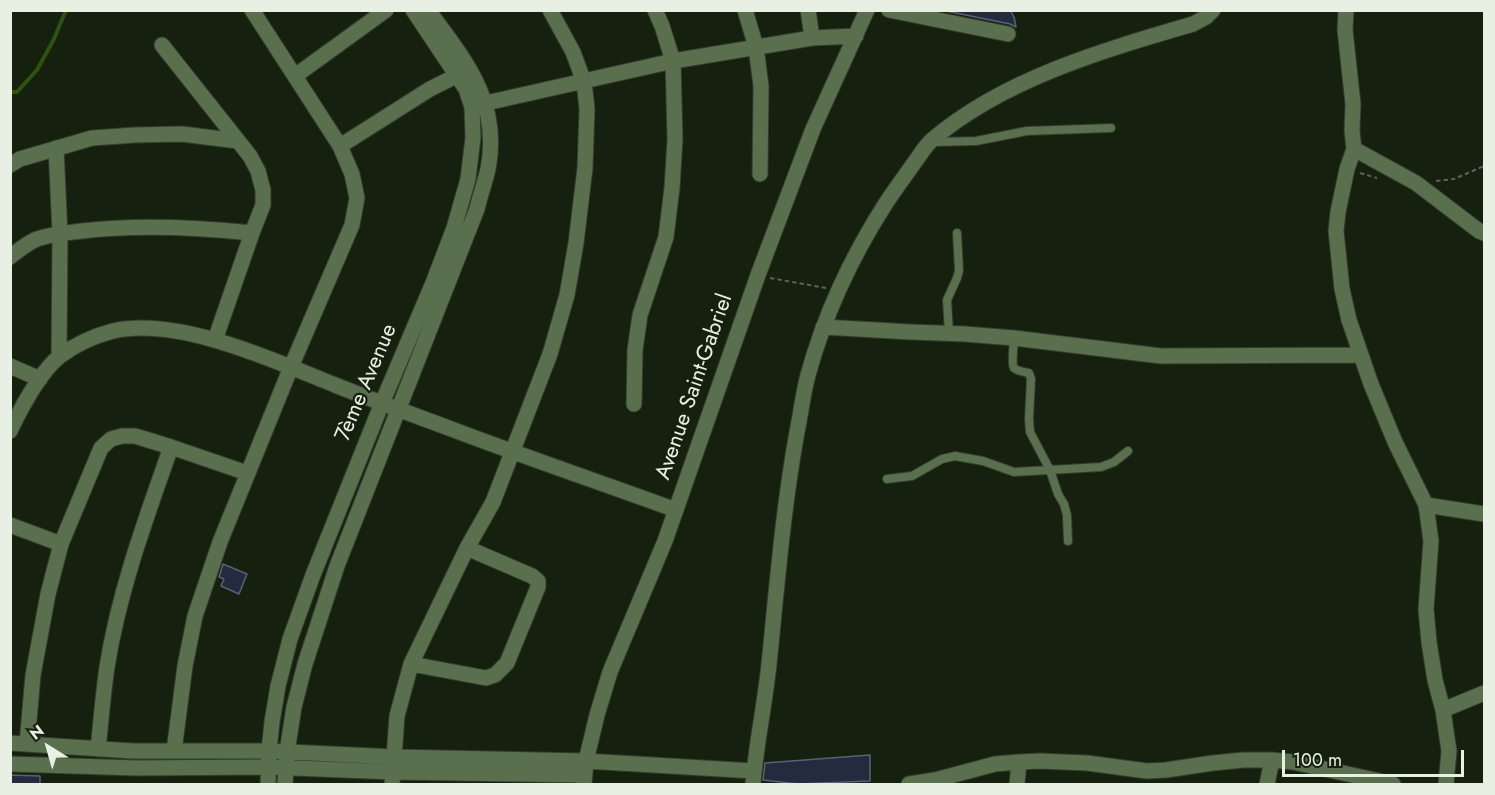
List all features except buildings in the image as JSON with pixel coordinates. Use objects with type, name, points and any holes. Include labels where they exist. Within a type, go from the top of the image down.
[{"type":"street","points":[[174,752],[185,666],[195,616],[220,542],[352,225],[357,198],[352,174],[340,146],[252,10]]},
{"type":"street","points":[[295,76],[386,10]]},
{"type":"street","name":"7ème Avenue","points":[[268,784],[269,751],[278,686],[290,639],[313,575],[382,403],[433,284],[454,228],[468,179],[479,105],[478,85],[464,73],[413,10]]},
{"type":"street","name":"7ème Avenue","points":[[428,10],[450,40],[464,73]]},
{"type":"street","points":[[393,771],[397,716],[411,664],[467,548],[494,502],[550,354],[567,295],[585,168],[587,109],[584,82],[573,52],[550,10]]},
{"type":"street","points":[[634,404],[635,350],[640,315],[666,237],[675,139],[673,62],[655,10]]},
{"type":"street","points":[[745,10],[756,47],[761,86],[760,174]]},
{"type":"street","points":[[808,10],[812,38]]},
{"type":"street","name":"Avenue Saint-Gabriel","points":[[585,773],[597,715],[610,672],[665,541],[758,275],[813,129],[867,10]]},
{"type":"street","points":[[889,10],[1008,34]]},
{"type":"street","points":[[10,764],[136,768],[268,767],[585,773],[757,781],[784,522],[792,462],[808,376],[837,291],[875,219],[930,142],[966,114],[1033,78],[1109,49],[1193,24],[1213,10]]},
{"type":"street","points":[[1346,10],[1345,30],[1353,104],[1354,149],[1347,169],[1336,231],[1342,289],[1360,354],[1395,442],[1426,505],[1431,541],[1426,609],[1435,680],[1443,710],[1449,751],[1446,784]]},
{"type":"street","points":[[479,105],[673,62],[812,38],[856,36]]},
{"type":"street","points":[[162,45],[250,156],[258,171],[263,190],[263,205],[215,340]]},
{"type":"street","points":[[340,146],[430,89],[464,73]]},
{"type":"street","name":"7ème Avenue","points":[[285,784],[285,768],[294,707],[305,664],[337,566],[477,209],[488,167],[490,134],[479,105]]},
{"type":"street","points":[[10,165],[20,159],[92,138],[182,134],[238,141]]},
{"type":"street","points":[[56,148],[60,234],[59,357]]},
{"type":"street","points":[[1354,149],[1416,183],[1479,231],[1485,233]]},
{"type":"street","points":[[10,257],[36,239],[132,226],[211,228],[252,233]]},
{"type":"street","points":[[823,327],[1014,338],[1161,356],[1360,354]]},
{"type":"street","points":[[10,431],[40,379],[59,357],[85,340],[115,331],[150,328],[215,340],[512,453],[676,510]]},
{"type":"street","points":[[10,366],[40,379]]},
{"type":"street","points":[[27,744],[33,675],[48,594],[62,544],[101,448],[111,439],[135,436],[248,473]]},
{"type":"street","points":[[98,749],[108,666],[118,614],[132,561],[171,447]]},
{"type":"street","points":[[1426,505],[1485,514]]},
{"type":"street","points":[[10,525],[62,544]]},
{"type":"street","points":[[411,664],[486,678],[495,675],[507,663],[538,587],[538,581],[532,576],[467,548]]},
{"type":"street","points":[[1443,710],[1485,693]]},
{"type":"street","points":[[10,743],[133,751],[287,752],[393,771],[483,779],[585,773]]},
{"type":"street","points":[[1267,784],[1272,760]]},
{"type":"street","points":[[909,784],[935,780],[994,764],[1019,762],[1087,763],[1147,771],[1167,778],[1213,763],[1272,760],[1293,762],[1393,784]]},
{"type":"street","points":[[1017,784],[1019,762]]},
{"type":"lane","points":[[930,142],[976,141],[1027,131],[1111,128]]},
{"type":"lane","points":[[949,333],[947,300],[959,271],[957,233]]},
{"type":"lane","points":[[1014,338],[1014,368],[1029,373],[1031,379],[1030,432],[1050,470],[1064,504],[1067,515],[1068,541]]},
{"type":"lane","points":[[886,480],[912,476],[942,459],[955,456],[983,461],[1014,472],[1101,467],[1114,462],[1128,451]]},
{"type":"path","points":[[758,275],[837,291]]},
{"type":"waterway","points":[[10,92],[17,92],[37,70],[54,39],[66,10]]}]
